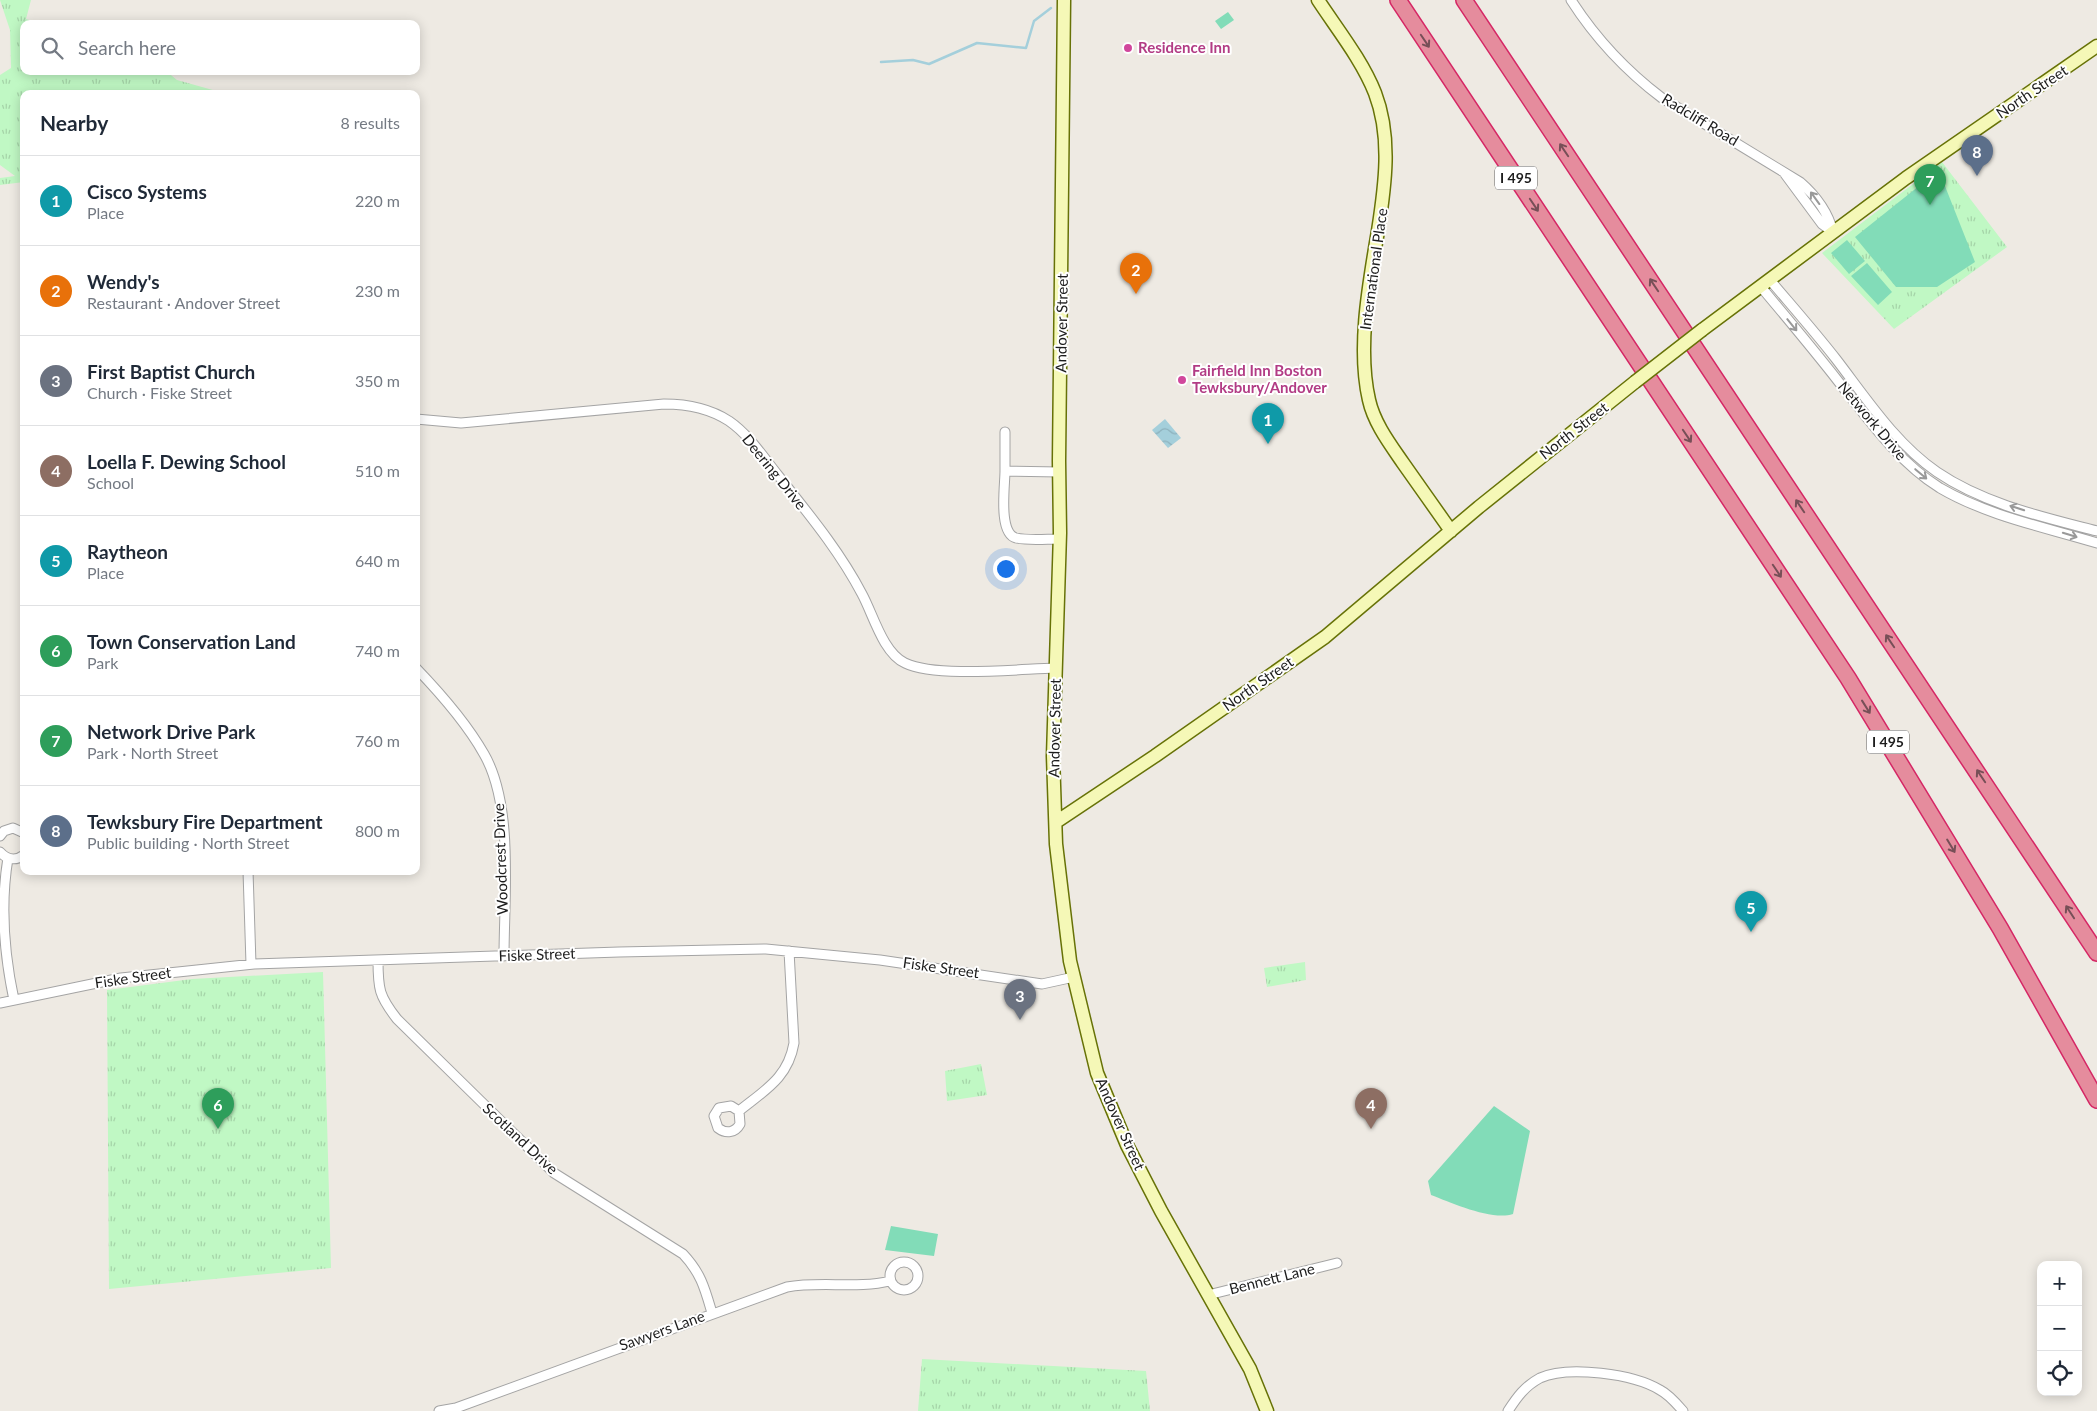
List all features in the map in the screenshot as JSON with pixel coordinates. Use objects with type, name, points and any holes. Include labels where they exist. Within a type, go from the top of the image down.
[{"type":"highway","name":"I 495","points":[[1398,0],[1848,678],[2000,928],[2097,1100]]},
{"type":"highway","points":[[1464,0],[2097,953]]},
{"type":"highway","points":[[1469,0],[1500,53]]},
{"type":"main road","name":"Andover Street","points":[[1064,0],[1060,539],[1053,756],[1056,822],[1069,952],[1097,1073],[1127,1144],[1161,1212],[1250,1370],[1267,1411]]},
{"type":"main road","name":"International Place","points":[[1318,0],[1375,93],[1382,116],[1385,138],[1386,168],[1383,198],[1365,336],[1364,361],[1369,400],[1373,413],[1390,443],[1451,531]]},
{"type":"main road","name":"North Street","points":[[1056,822],[1325,637],[1451,531],[1702,330],[1906,178],[2097,46]]},
{"type":"street","name":"Radcliff Road","points":[[1571,0],[1599,39],[1617,60],[1643,84],[1662,98],[1751,151],[1785,174],[1822,224],[1833,232]]},
{"type":"street","name":"Network Drive","points":[[1765,283],[1830,352],[1887,425],[1914,453],[1936,471],[1988,499],[2097,532]]},
{"type":"street","name":"Network Drive","points":[[1765,283],[1879,433],[1906,462],[1929,481],[1953,495],[1984,509],[2097,543]]},
{"type":"street","name":"Deering Drive","points":[[420,419],[461,423],[664,404],[688,405],[717,414],[738,429],[755,446],[805,509],[846,566],[863,595],[885,642],[895,656],[904,663],[927,670],[1055,668]]},
{"type":"street","points":[[1006,432],[1004,525],[1008,533],[1017,538],[1060,539]]},
{"type":"street","points":[[1005,471],[1059,472]]},
{"type":"street","name":"Woodcrest Drive","points":[[420,673],[463,721],[484,754],[496,784],[503,820],[504,956]]},
{"type":"street","points":[[0,836],[4,831],[12,828],[20,831]]},
{"type":"street","points":[[0,852],[8,858],[17,859],[20,857]]},
{"type":"street","points":[[8,858],[3,885],[3,941],[14,1000]]},
{"type":"street","points":[[248,875],[251,964]]},
{"type":"street","name":"Fiske Street","points":[[0,1003],[30,995],[121,978],[251,964],[766,949],[880,960],[1042,984],[1074,977]]},
{"type":"street","points":[[738,1111],[777,1081],[784,1073],[792,1054],[794,1043],[789,951]]},
{"type":"street","name":"Scotland Drive","points":[[378,960],[380,992],[385,1004],[397,1019],[554,1173],[683,1254],[695,1267],[703,1282],[712,1313]]},
{"type":"street","name":"Bennett Lane","points":[[1208,1295],[1337,1263]]},
{"type":"street","name":"Sawyers Lane","points":[[439,1411],[456,1408],[787,1287],[811,1284],[876,1284],[890,1281]]},
{"type":"street","points":[[1508,1411],[1522,1390],[1541,1378],[1567,1372],[1623,1377],[1645,1383],[1661,1390],[1683,1411]]},
{"type":"green space","points":[[0,0],[31,0],[26,19],[29,20],[20,20],[20,75],[171,75],[177,80],[213,90],[20,90],[20,182],[0,185],[0,178],[15,176],[0,165],[0,75],[11,68],[10,30]]},
{"type":"green space","points":[[1228,12],[1234,20],[1221,29],[1215,21]]},
{"type":"green space","points":[[1942,162],[2007,247],[1894,329],[1822,253]]},
{"type":"green space","points":[[1929,178],[1943,181],[1975,262],[1937,287],[1896,287],[1855,237]]},
{"type":"green space","points":[[1847,240],[1865,261],[1849,274],[1831,253]]},
{"type":"green space","points":[[1867,263],[1892,292],[1878,305],[1851,276]]},
{"type":"green space","points":[[1305,962],[1306,980],[1267,987],[1264,968]]},
{"type":"green space","points":[[323,972],[331,1268],[109,1289],[107,990],[192,979]]},
{"type":"green space","points":[[981,1064],[987,1095],[947,1101],[945,1071]]},
{"type":"green space","points":[[1494,1106],[1530,1131],[1513,1214],[1504,1216],[1472,1210],[1431,1195],[1428,1181]]},
{"type":"green space","points":[[891,1226],[938,1234],[934,1256],[885,1250]]},
{"type":"green space","points":[[922,1359],[1146,1371],[1150,1411],[918,1411]]},
{"type":"water","points":[[1165,419],[1181,438],[1168,448],[1152,430]]},
{"type":"waterway","points":[[881,62],[913,60],[929,64],[977,43],[1026,48],[1034,21],[1051,8]]},
{"type":"place","name":"Residence Inn","points":[[1128,48]]},
{"type":"place","name":"Tewksbury Fire Department","points":[[1977,176]]},
{"type":"place","name":"Network Drive Park","points":[[1930,205]]},
{"type":"place","name":"Wendy's","points":[[1136,294]]},
{"type":"place","name":"Fairfield Inn Boston Tewksbury/Andover","points":[[1182,380]]},
{"type":"place","name":"Cisco Systems","points":[[1268,444]]},
{"type":"place","name":"Raytheon","points":[[1751,932]]},
{"type":"place","name":"First Baptist Church","points":[[1020,1020]]},
{"type":"place","name":"Town Conservation Land","points":[[218,1129]]},
{"type":"place","name":"Loella F. Dewing School","points":[[1371,1129]]}]
